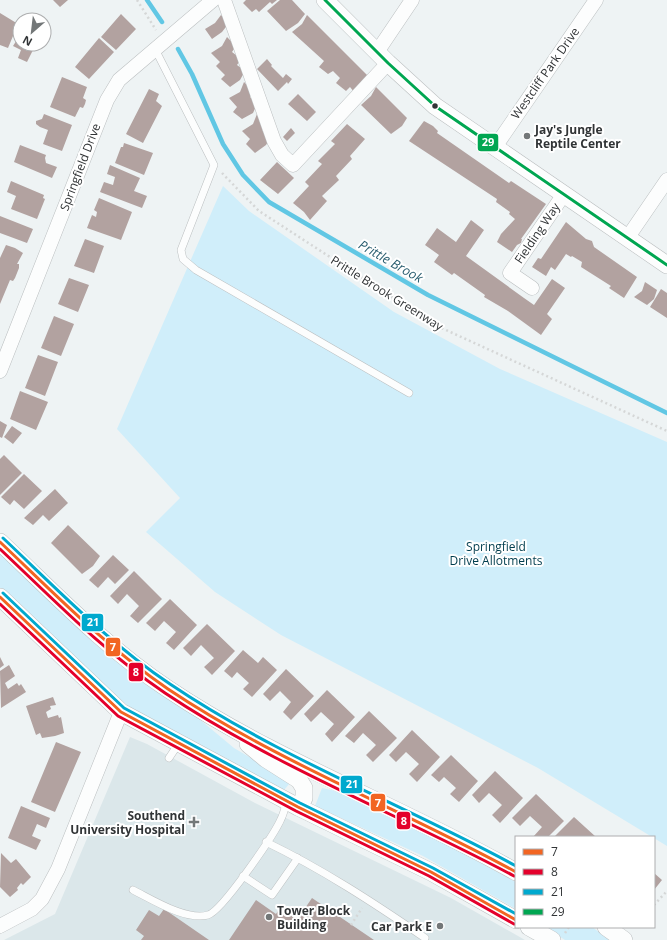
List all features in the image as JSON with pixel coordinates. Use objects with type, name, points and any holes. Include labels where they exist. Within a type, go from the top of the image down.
[{"type":"street","name":"Springfield Drive","points":[[0,371],[107,100],[119,80],[213,0]]},
{"type":"street","points":[[224,0],[274,141],[282,155],[293,165],[383,58],[412,0]]},
{"type":"street","points":[[325,0],[383,58],[435,106],[667,265]]},
{"type":"street","name":"Westcliff Park Drive","points":[[495,146],[596,0]]},
{"type":"street","points":[[628,237],[667,180]]},
{"type":"street","name":"Fielding Way","points":[[532,288],[510,273],[564,194]]},
{"type":"street","points":[[0,542],[126,659],[168,689],[227,725],[488,856],[515,871]]},
{"type":"street","points":[[0,597],[121,712],[292,804],[430,872],[515,919]]},
{"type":"street","points":[[0,926],[32,909],[42,899],[58,869],[121,712]]},
{"type":"street","points":[[227,725],[266,759],[301,784],[304,788],[304,798],[292,804]]},
{"type":"street","points":[[301,784],[312,778],[320,776],[330,778]]},
{"type":"street","points":[[607,928],[624,940]]},
{"type":"street","points":[[532,931],[552,940]]},
{"type":"lane","points":[[156,48],[214,165],[181,250],[187,264],[409,393]]},
{"type":"lane","points":[[169,758],[179,743]]},
{"type":"lane","points":[[133,890],[187,915],[208,915],[221,905],[243,876],[292,804]]},
{"type":"lane","points":[[282,818],[292,804]]},
{"type":"lane","points":[[266,842],[298,858],[368,900],[425,938]]},
{"type":"lane","points":[[243,876],[272,895],[298,858]]},
{"type":"path","points":[[137,0],[156,29],[156,48]]},
{"type":"path","name":"Prittle Brook Greenway","points":[[214,165],[259,211],[435,324],[667,431]]},
{"type":"path","points":[[655,904],[667,891]]},
{"type":"path","points":[[351,925],[368,900]]},
{"type":"shaded area","name":"Southend University Hospital","points":[[130,737],[147,744],[255,803],[451,898],[525,940],[4,940],[55,914]]},
{"type":"green space","name":"Springfield Drive Allotments","points":[[223,186],[249,211],[394,312],[500,369],[667,442],[667,846],[655,839],[655,836],[650,836],[538,768],[281,635],[215,592],[146,532],[180,498],[117,429]]},
{"type":"green space","points":[[0,553],[234,748],[291,782],[284,790],[136,712],[110,691],[0,588]]},
{"type":"green space","points":[[322,788],[341,792],[443,843],[515,881],[515,908],[423,856],[315,806]]},
{"type":"green space","points":[[547,928],[593,928],[610,940],[565,940]]},
{"type":"building","points":[[53,0],[68,0],[60,7]]},
{"type":"building","points":[[246,0],[277,0],[272,4],[270,2],[259,12],[256,9],[252,12],[243,3]]},
{"type":"building","points":[[280,0],[292,0],[305,14],[298,23],[286,31],[267,11]]},
{"type":"building","points":[[0,13],[12,20],[12,38],[8,48],[0,45]]},
{"type":"building","points":[[121,14],[136,29],[116,50],[101,37]]},
{"type":"building","points":[[221,15],[229,23],[222,32],[212,39],[205,29],[215,23]]},
{"type":"building","points":[[307,15],[369,77],[354,92],[350,87],[346,91],[336,83],[340,78],[333,71],[328,74],[319,67],[324,61],[292,32],[302,24]]},
{"type":"building","points":[[227,37],[236,46],[232,52],[241,59],[237,65],[245,71],[240,80],[230,87],[221,79],[225,75],[216,66],[220,62],[211,53],[222,46]]},
{"type":"building","points":[[99,38],[114,52],[89,79],[75,67]]},
{"type":"building","points":[[20,52],[32,52],[27,62],[18,58]]},
{"type":"building","points":[[267,59],[272,65],[271,66],[283,78],[286,74],[292,79],[278,91],[257,69]]},
{"type":"building","points":[[62,77],[87,87],[83,98],[86,100],[85,104],[83,108],[80,107],[75,117],[50,107]]},
{"type":"building","points":[[244,82],[253,91],[250,97],[257,104],[253,113],[242,119],[233,112],[237,107],[229,98],[240,92]]},
{"type":"building","points":[[376,87],[407,118],[402,126],[391,134],[361,105],[371,96]]},
{"type":"building","points":[[149,89],[159,94],[156,101],[162,106],[143,143],[126,134]]},
{"type":"building","points":[[298,94],[316,112],[307,121],[288,104]]},
{"type":"building","points":[[44,114],[72,125],[62,151],[43,144],[48,130],[36,124],[36,121],[42,119]]},
{"type":"building","points":[[257,114],[266,124],[262,130],[271,137],[266,145],[255,153],[246,144],[250,139],[242,131],[253,124]]},
{"type":"building","points":[[424,121],[433,126],[438,131],[437,133],[509,183],[511,181],[546,204],[521,239],[521,243],[517,245],[512,252],[497,242],[501,234],[515,219],[509,214],[510,212],[496,202],[497,199],[409,141]]},
{"type":"building","points":[[347,124],[365,139],[350,156],[352,159],[336,176],[339,180],[322,196],[327,201],[310,220],[304,212],[293,203],[309,186],[305,182],[322,164],[318,161],[335,144],[331,141]]},
{"type":"building","points":[[291,128],[295,133],[287,141],[283,137]]},
{"type":"building","points":[[124,143],[153,153],[144,175],[115,163]]},
{"type":"building","points":[[20,145],[46,155],[46,163],[57,167],[52,178],[14,162]]},
{"type":"building","points":[[277,162],[294,178],[278,194],[260,180]]},
{"type":"building","points":[[110,165],[140,178],[134,191],[147,196],[142,208],[100,192],[104,182],[113,185],[115,177],[107,174]]},
{"type":"building","points":[[11,181],[44,195],[43,198],[45,199],[37,219],[11,209],[16,196],[7,192]]},
{"type":"building","points":[[99,198],[132,212],[121,240],[87,228],[92,215],[96,217],[97,212],[94,210]]},
{"type":"building","points":[[0,216],[33,229],[27,243],[0,233]]},
{"type":"building","points":[[471,220],[484,230],[466,256],[524,298],[534,305],[552,279],[565,288],[547,314],[552,319],[541,335],[508,311],[484,297],[485,295],[454,273],[452,275],[434,262],[439,255],[425,245],[437,228],[456,242]]},
{"type":"building","points":[[566,222],[586,239],[592,241],[594,247],[637,277],[624,298],[609,288],[611,286],[581,267],[582,262],[572,256],[571,257],[566,254],[555,270],[551,267],[546,276],[532,267],[538,258],[541,259]]},
{"type":"building","points":[[85,239],[104,246],[94,273],[74,266]]},
{"type":"building","points":[[6,245],[23,253],[17,264],[19,264],[19,268],[15,278],[13,281],[10,280],[0,304],[0,258]]},
{"type":"building","points":[[69,278],[89,285],[78,312],[58,304]]},
{"type":"building","points":[[645,282],[657,290],[654,299],[647,305],[634,297],[642,291]]},
{"type":"building","points":[[661,289],[667,293],[667,318],[650,307]]},
{"type":"building","points":[[54,316],[74,324],[61,356],[41,348]]},
{"type":"building","points":[[38,355],[58,362],[45,396],[25,388]]},
{"type":"building","points":[[20,391],[48,402],[36,430],[10,419]]},
{"type":"building","points":[[0,421],[7,425],[2,438],[0,437]]},
{"type":"building","points":[[12,426],[22,433],[13,444],[4,437]]},
{"type":"building","points":[[4,455],[22,473],[0,495],[0,459]]},
{"type":"building","points":[[24,474],[42,491],[24,509],[14,500],[10,505],[1,497]]},
{"type":"building","points":[[55,489],[68,503],[49,521],[43,515],[33,525],[24,518]]},
{"type":"building","points":[[68,525],[100,556],[93,566],[82,574],[51,543]]},
{"type":"building","points":[[113,555],[129,570],[115,584],[108,577],[98,588],[89,580]]},
{"type":"building","points":[[134,571],[162,599],[138,623],[130,616],[139,606],[127,594],[118,604],[110,596]]},
{"type":"building","points":[[170,599],[197,625],[174,650],[166,643],[176,632],[164,621],[155,631],[146,623]]},
{"type":"building","points":[[207,624],[235,651],[212,675],[204,667],[214,658],[201,645],[191,656],[183,648]]},
{"type":"building","points":[[243,650],[258,663],[263,657],[277,670],[252,697],[243,689],[249,683],[237,672],[232,678],[224,671]]},
{"type":"building","points":[[0,657],[4,665],[0,668]]},
{"type":"building","points":[[9,665],[15,676],[5,683],[8,689],[17,683],[19,686],[21,684],[26,692],[1,708],[0,671]]},
{"type":"building","points":[[286,669],[314,696],[291,720],[283,712],[291,702],[280,691],[270,701],[263,694]]},
{"type":"building","points":[[327,690],[355,717],[332,742],[325,734],[334,724],[321,712],[311,722],[304,714]]},
{"type":"building","points":[[53,697],[56,705],[50,706],[51,709],[46,712],[48,718],[58,715],[59,718],[61,717],[64,733],[42,738],[40,733],[36,735],[26,706]]},
{"type":"building","points":[[369,711],[397,738],[373,762],[366,755],[376,745],[363,733],[354,743],[345,736]]},
{"type":"building","points":[[412,730],[440,757],[417,782],[409,774],[419,764],[406,752],[396,762],[389,755]]},
{"type":"building","points":[[56,742],[81,752],[55,812],[31,802]]},
{"type":"building","points":[[451,755],[478,781],[459,802],[450,794],[456,788],[444,777],[439,782],[431,775]]},
{"type":"building","points":[[495,771],[523,798],[500,823],[492,815],[502,805],[489,793],[479,803],[472,795]]},
{"type":"building","points":[[536,794],[564,821],[549,836],[534,836],[542,827],[530,816],[520,826],[512,818]]},
{"type":"building","points":[[21,806],[50,818],[46,828],[37,824],[32,836],[41,840],[36,850],[8,838]]},
{"type":"building","points":[[574,817],[595,836],[555,836]]},
{"type":"building","points":[[1,853],[11,863],[16,859],[31,877],[23,885],[21,883],[17,888],[18,890],[10,897],[0,887]]},
{"type":"building","points":[[655,874],[662,880],[655,889]]},
{"type":"building","name":"Tower Block Building","points":[[312,898],[374,940],[229,940],[256,900],[276,914],[280,908],[297,920]]},
{"type":"building","points":[[164,909],[209,940],[141,940],[144,936],[136,930],[149,910],[159,916]]},
{"type":"waterway","name":"Prittle Brook","points":[[147,0],[162,22]]},
{"type":"waterway","name":"Prittle Brook","points":[[178,49],[192,74],[223,144],[243,175],[269,202],[428,295],[667,413]]},
{"type":"transit line","name":"29","points":[[325,0],[388,63],[435,106],[667,265]]},
{"type":"transit line","name":"21","points":[[3,538],[63,596],[105,633],[170,684],[254,735],[473,843],[515,865]]},
{"type":"transit line","name":"7","points":[[0,542],[102,637],[145,673],[168,689],[252,740],[515,871]]},
{"type":"transit line","name":"8","points":[[0,549],[100,643],[165,693],[249,744],[514,876]]},
{"type":"transit line","name":"21","points":[[3,593],[124,708],[300,803],[433,868],[515,913]]},
{"type":"transit line","name":"7","points":[[0,597],[121,712],[298,807],[431,872],[515,919]]},
{"type":"transit line","name":"8","points":[[0,604],[118,716],[296,811],[429,876],[514,924]]},
{"type":"place","name":"Jay's Jungle Reptile Center","points":[[527,136]]},
{"type":"place","name":"Southend University Hospital","points":[[194,822]]},
{"type":"place","name":"Tower Block Building","points":[[269,917]]},
{"type":"place","name":"Car Park E","points":[[440,926]]}]
